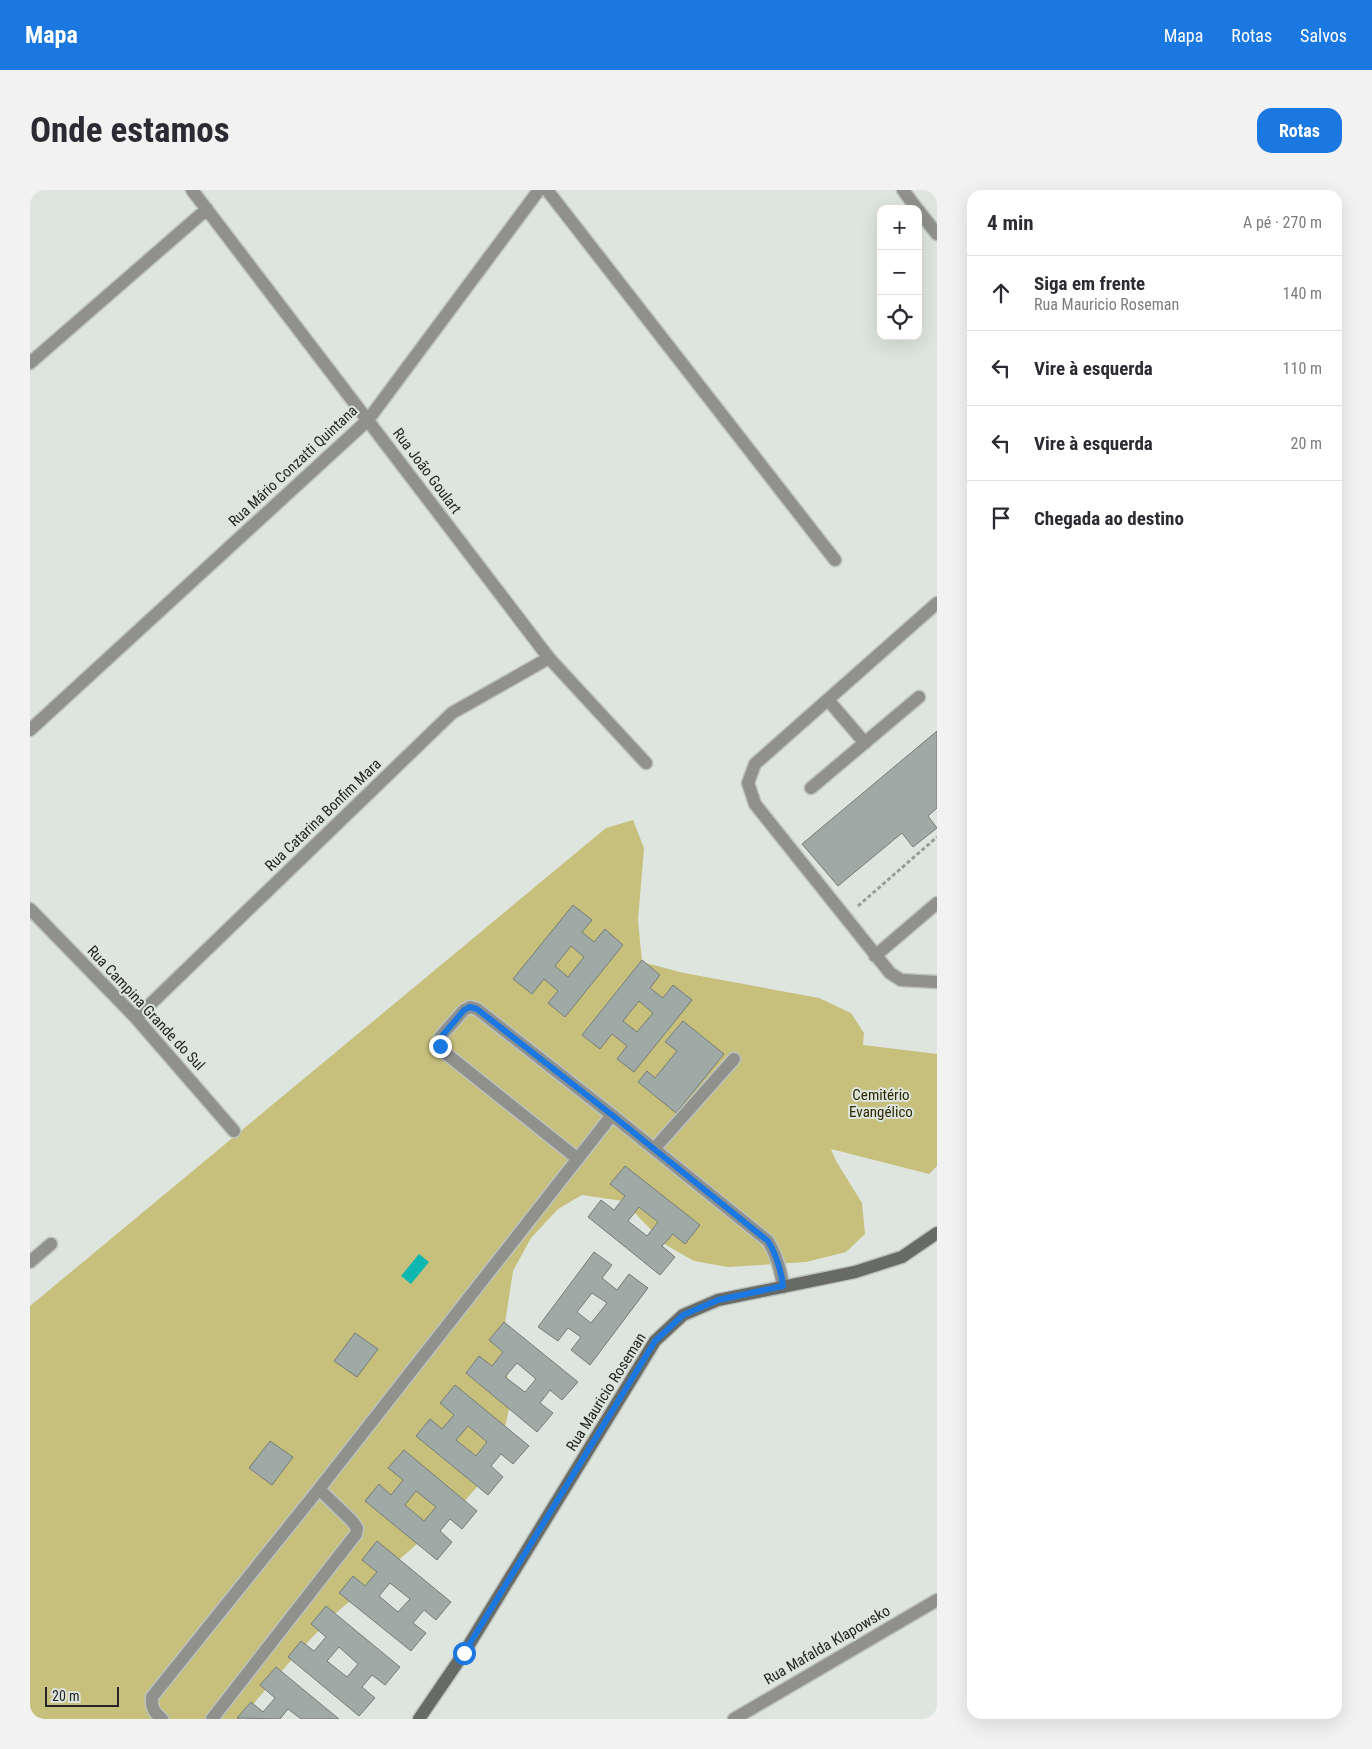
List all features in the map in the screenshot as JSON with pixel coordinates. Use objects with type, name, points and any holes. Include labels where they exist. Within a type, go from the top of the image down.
[{"type":"main road","name":"Rua Mauricio Roseman","points":[[418,1719],[427,1709],[464,1653],[655,1341],[683,1315],[709,1303],[856,1272],[902,1257],[937,1234]]},
{"type":"street","name":"Rua João Goulart","points":[[192,190],[549,658],[646,763]]},
{"type":"street","name":"Rua Mário Conzatti Quintana","points":[[30,730],[368,420],[539,190]]},
{"type":"street","points":[[547,190],[835,560]]},
{"type":"street","points":[[903,190],[915,205]]},
{"type":"street","points":[[30,363],[207,209]]},
{"type":"street","points":[[922,214],[937,234]]},
{"type":"street","points":[[937,603],[755,764],[748,783],[755,804],[890,973],[901,980],[937,982]]},
{"type":"street","name":"Rua Catarina Bonfim Mara","points":[[136,1018],[452,713],[549,658]]},
{"type":"street","points":[[811,788],[919,697]]},
{"type":"street","points":[[828,700],[865,742]]},
{"type":"street","points":[[875,956],[937,904]]},
{"type":"street","name":"Rua Campina Grande do Sul","points":[[30,909],[136,1018],[234,1131]]},
{"type":"street","points":[[578,1160],[444,1052],[440,1046],[442,1036],[464,1010],[470,1007],[477,1009],[768,1241],[780,1267],[783,1286]]},
{"type":"street","points":[[654,1149],[734,1059]]},
{"type":"street","points":[[162,1719],[154,1712],[151,1705],[152,1697],[319,1489],[612,1115]]},
{"type":"street","points":[[30,1262],[51,1244]]},
{"type":"street","points":[[212,1719],[356,1534],[357,1528],[352,1521],[319,1489]]},
{"type":"street","name":"Rua Mafalda Klapowsko","points":[[734,1719],[937,1600]]},
{"type":"path","points":[[845,917],[937,837]]},
{"type":"green space","name":"Cemitério Evangélico","points":[[633,820],[644,848],[638,920],[642,962],[684,973],[819,998],[851,1013],[864,1033],[863,1045],[937,1054],[937,1166],[929,1174],[831,1149],[836,1161],[862,1203],[865,1234],[846,1252],[806,1262],[728,1267],[694,1261],[666,1245],[623,1201],[582,1195],[558,1209],[531,1238],[513,1271],[505,1323],[509,1409],[501,1446],[483,1480],[456,1511],[336,1613],[301,1649],[240,1719],[30,1719],[30,1306],[606,828]]},
{"type":"water","points":[[419,1254],[429,1262],[411,1284],[401,1276]]},
{"type":"building","points":[[937,731],[937,808],[928,816],[937,828],[913,847],[902,833],[838,886],[802,844]]},
{"type":"building","points":[[573,905],[592,920],[582,932],[594,942],[605,929],[623,945],[565,1017],[548,1003],[558,991],[544,979],[532,994],[513,979]],"holes":[[[571,946],[584,957],[568,977],[555,966]]]},
{"type":"building","points":[[642,960],[660,975],[650,988],[663,998],[673,985],[692,1000],[634,1072],[617,1059],[627,1046],[612,1034],[600,1049],[582,1035]],"holes":[[[639,1001],[653,1013],[637,1032],[623,1021]]]},
{"type":"building","points":[[683,1021],[724,1054],[676,1113],[638,1082],[647,1071],[655,1078],[677,1051],[665,1042]]},
{"type":"building","points":[[625,1166],[700,1225],[685,1244],[673,1234],[662,1246],[675,1257],[660,1275],[588,1217],[601,1200],[614,1210],[625,1196],[610,1184]],"holes":[[[639,1207],[658,1222],[647,1236],[628,1221]]]},
{"type":"building","points":[[594,1252],[612,1265],[602,1278],[617,1290],[629,1274],[648,1288],[590,1365],[571,1350],[581,1337],[568,1328],[558,1341],[538,1327]],"holes":[[[592,1293],[607,1303],[591,1323],[577,1312]]]},
{"type":"building","points":[[504,1322],[578,1382],[562,1400],[550,1390],[540,1403],[553,1413],[537,1432],[466,1373],[479,1356],[492,1366],[503,1352],[489,1340]],"holes":[[[517,1363],[536,1379],[525,1392],[505,1377]]]},
{"type":"building","points":[[355,1333],[378,1349],[357,1377],[334,1361]]},
{"type":"building","points":[[455,1385],[529,1446],[513,1464],[501,1454],[491,1466],[503,1477],[488,1495],[416,1436],[430,1419],[442,1429],[454,1415],[440,1403]],"holes":[[[468,1426],[487,1442],[476,1456],[456,1440]]]},
{"type":"building","points":[[270,1441],[293,1457],[272,1485],[249,1468]]},
{"type":"building","points":[[404,1450],[477,1511],[462,1529],[450,1519],[440,1531],[452,1542],[437,1560],[365,1501],[379,1484],[391,1495],[403,1480],[388,1468]],"holes":[[[416,1491],[436,1507],[424,1521],[405,1505]]]},
{"type":"building","points":[[377,1541],[451,1602],[436,1620],[424,1610],[413,1623],[426,1633],[411,1651],[339,1593],[353,1576],[365,1586],[377,1572],[362,1560]],"holes":[[[390,1583],[410,1599],[398,1612],[379,1596]]]},
{"type":"building","points":[[326,1606],[400,1667],[385,1685],[372,1675],[362,1687],[375,1698],[359,1716],[288,1657],[301,1641],[314,1651],[326,1637],[311,1624]],"holes":[[[339,1647],[358,1664],[347,1677],[327,1661]]]},
{"type":"building","points":[[276,1667],[339,1719],[301,1719],[288,1709],[280,1719],[237,1718],[251,1702],[263,1712],[275,1698],[260,1685]]},
{"type":"route","points":[[440,1046],[442,1036],[464,1010],[470,1007],[477,1009],[768,1241],[780,1267],[783,1286],[718,1300],[683,1315],[655,1341],[464,1653]]}]
